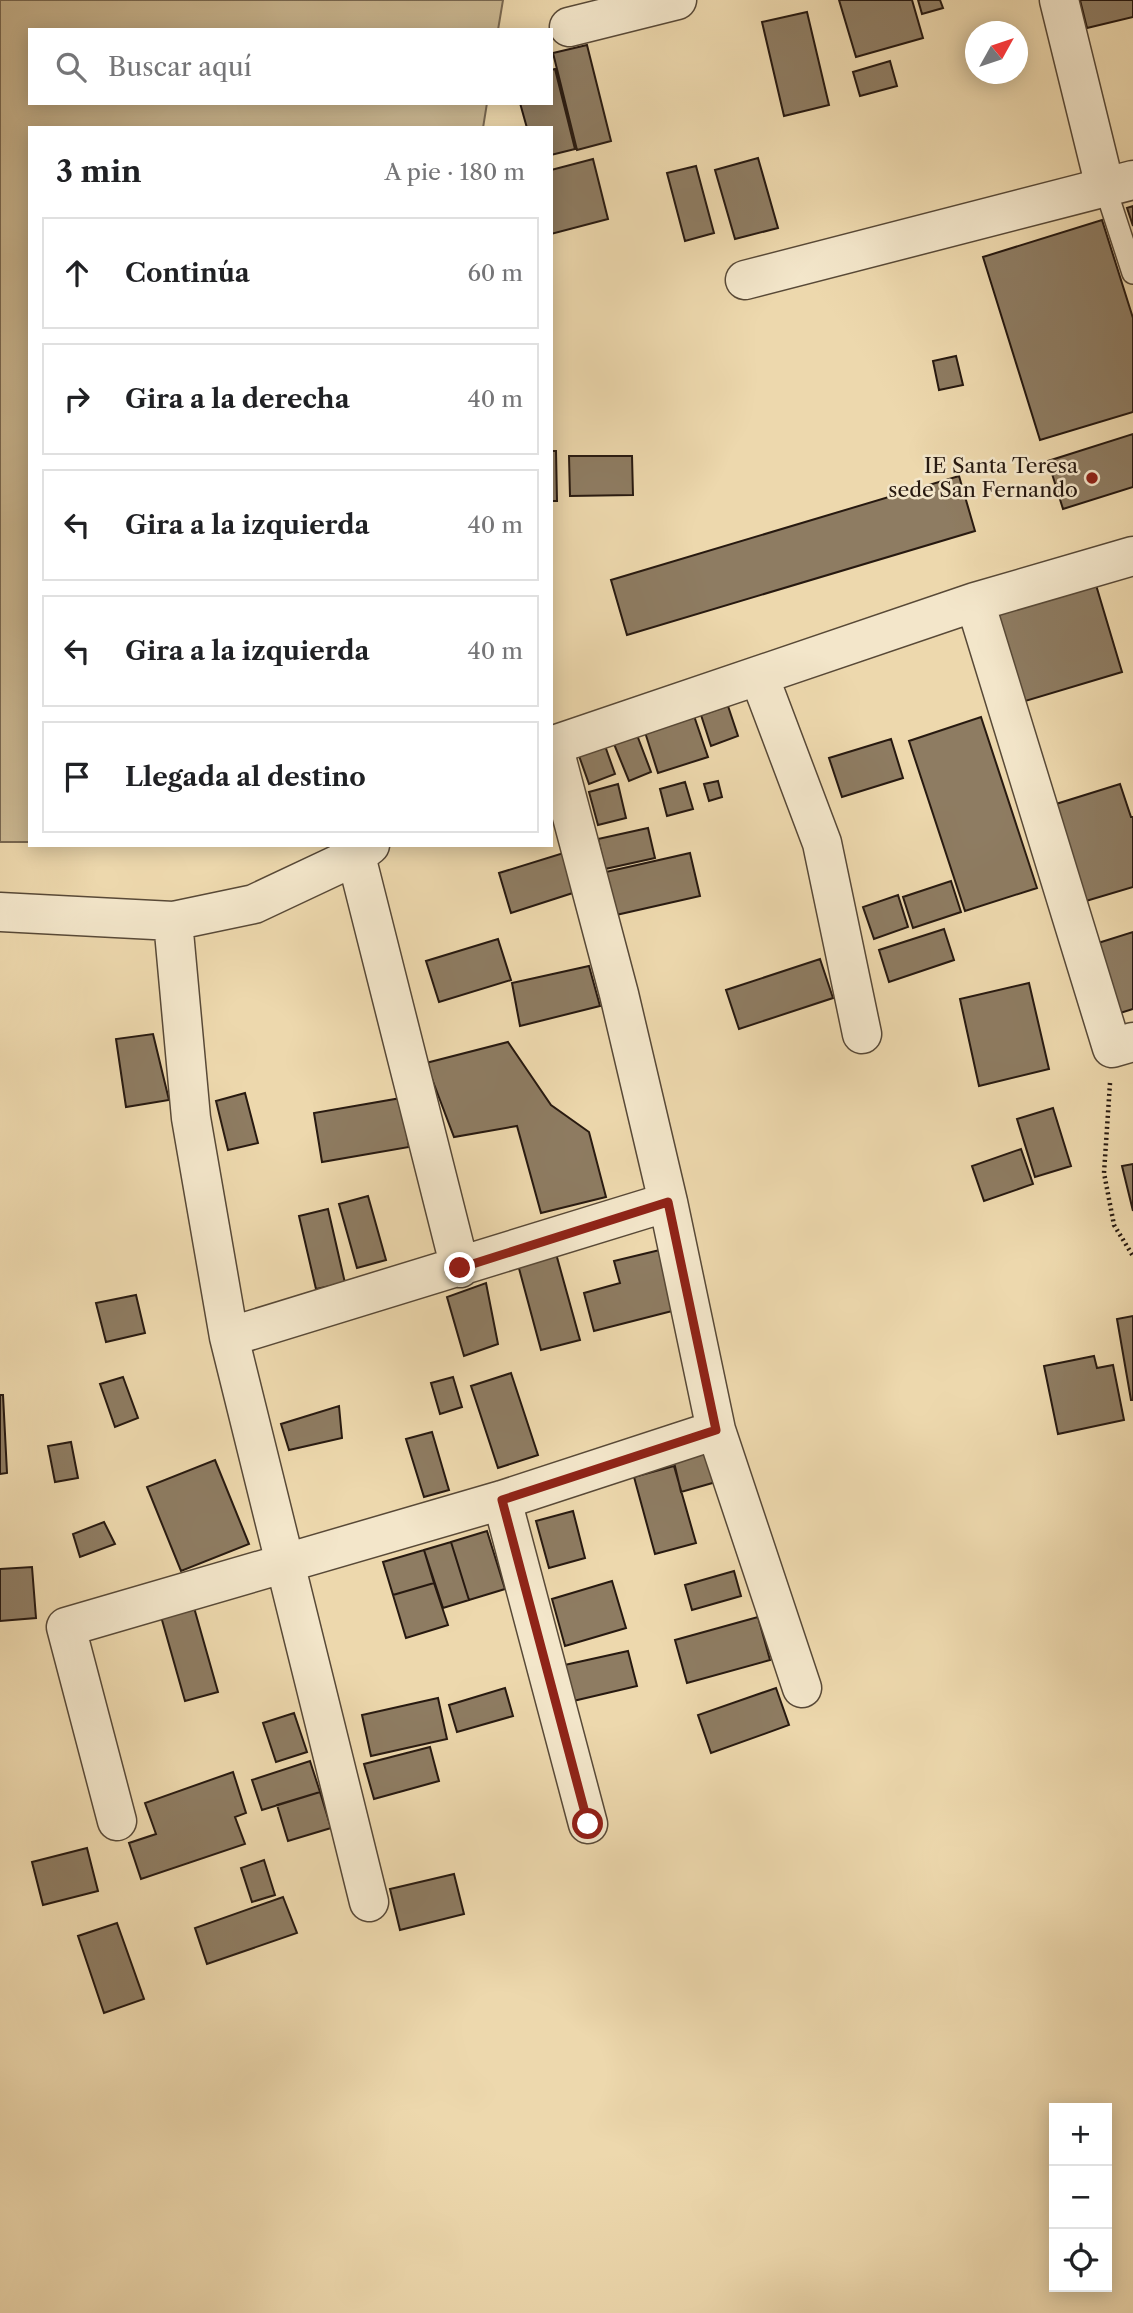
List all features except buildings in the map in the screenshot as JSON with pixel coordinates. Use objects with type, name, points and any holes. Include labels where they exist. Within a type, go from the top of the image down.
[{"type":"street","points":[[569,27],[677,0]]},
{"type":"street","points":[[745,280],[1119,184],[1059,0]]},
{"type":"street","points":[[553,742],[759,676],[975,602],[1133,556]]},
{"type":"street","points":[[975,602],[1123,1045]]},
{"type":"street","points":[[759,676],[822,843],[862,1034]]},
{"type":"street","points":[[553,746],[620,994],[668,1202],[716,1430],[802,1688]]},
{"type":"street","points":[[0,912],[173,921],[254,904],[363,850],[460,1268]]},
{"type":"street","points":[[173,921],[191,1118],[229,1337],[369,1902]]},
{"type":"street","points":[[229,1337],[668,1202]]},
{"type":"street","points":[[117,1821],[66,1627],[502,1500],[716,1430]]},
{"type":"street","points":[[502,1500],[588,1824]]},
{"type":"lane","points":[[1119,184],[1133,273]]},
{"type":"path","points":[[1123,1045],[1104,1173],[1114,1225],[1133,1256]]},
{"type":"shaded area","points":[[0,0],[503,0],[498,28],[28,28],[28,105],[487,105],[483,126],[28,126],[28,842],[0,842]]},
{"type":"place","name":"IE Santa Teresa sede San Fernando","points":[[1092,478]]},
{"type":"route","points":[[460,1268],[668,1202],[716,1430],[502,1500],[588,1824]]}]
